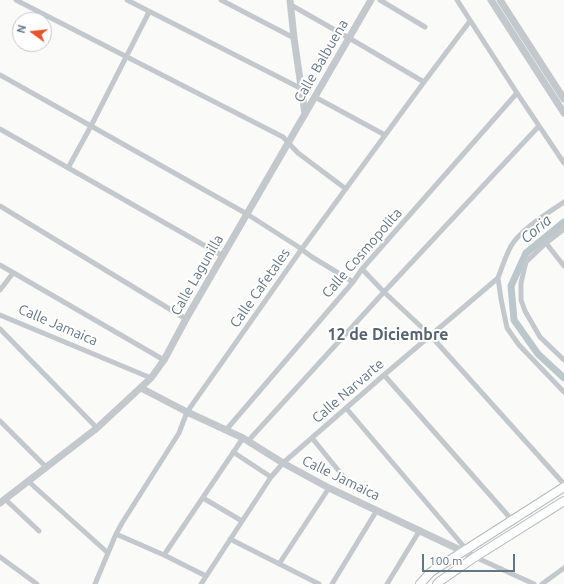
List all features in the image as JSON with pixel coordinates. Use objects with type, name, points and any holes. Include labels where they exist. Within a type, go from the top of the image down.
[{"type":"main road","points":[[420,584],[431,572],[564,486]]},
{"type":"main road","points":[[437,584],[475,557],[564,501]]},
{"type":"street","points":[[16,0],[283,137],[298,153],[346,190]]},
{"type":"street","points":[[127,0],[302,89]]},
{"type":"street","points":[[221,0],[294,38]]},
{"type":"street","name":"Calle Balbuena","points":[[306,114],[371,0]]},
{"type":"street","points":[[380,0],[425,27]]},
{"type":"street","points":[[457,0],[564,164]]},
{"type":"street","points":[[491,0],[564,113]]},
{"type":"street","points":[[500,0],[564,99]]},
{"type":"street","points":[[290,2],[306,114]]},
{"type":"street","points":[[290,2],[424,82]]},
{"type":"street","points":[[68,168],[149,12]]},
{"type":"street","name":"Calle Cafetales","points":[[95,584],[116,534],[179,434],[187,412],[301,250],[470,21]]},
{"type":"street","points":[[0,75],[247,214],[312,258],[353,282]]},
{"type":"street","name":"Calle Cosmopolita","points":[[226,430],[353,282],[362,269],[517,93]]},
{"type":"street","points":[[316,97],[385,135]]},
{"type":"street","name":"Calle Lagunilla","points":[[2,501],[97,428],[151,378],[164,360],[186,319],[306,114]]},
{"type":"street","points":[[164,555],[233,452],[538,126]]},
{"type":"street","points":[[0,129],[223,256]]},
{"type":"street","name":"Calle Narvarte","points":[[200,584],[271,477],[283,463],[498,278],[511,246],[518,237],[564,202]]},
{"type":"street","points":[[0,206],[186,319]]},
{"type":"street","points":[[564,229],[546,243],[526,262],[521,283],[521,300],[531,323],[540,337],[564,360]]},
{"type":"street","points":[[546,243],[564,266]]},
{"type":"street","points":[[0,265],[164,360]]},
{"type":"street","points":[[362,269],[430,335],[564,486]]},
{"type":"street","points":[[0,290],[13,273]]},
{"type":"street","points":[[498,278],[507,328],[519,345],[564,392]]},
{"type":"street","name":"Calle Jamaica","points":[[0,316],[151,378]]},
{"type":"street","points":[[0,329],[97,428]]},
{"type":"street","points":[[384,375],[512,520]]},
{"type":"street","name":"Calle Jamaica","points":[[141,388],[245,440],[329,488],[534,584]]},
{"type":"street","points":[[346,408],[464,550]]},
{"type":"street","points":[[0,421],[46,467]]},
{"type":"street","points":[[312,438],[343,476]]},
{"type":"street","points":[[233,452],[271,477]]},
{"type":"street","points":[[28,481],[108,553]]},
{"type":"street","points":[[279,564],[329,488]]},
{"type":"street","points":[[203,498],[242,521]]},
{"type":"street","points":[[2,501],[39,531]]},
{"type":"street","points":[[332,584],[377,510]]},
{"type":"street","points":[[387,584],[420,530]]},
{"type":"street","points":[[116,534],[164,555],[206,576]]},
{"type":"street","points":[[230,539],[319,584]]},
{"type":"street","points":[[0,557],[37,584]]},
{"type":"street","points":[[542,584],[564,568]]},
{"type":"waterway","name":"Coria","points":[[564,222],[526,253],[511,286],[514,320],[538,354],[564,378]]},
{"type":"district","name":"12 de Diciembre","points":[[388,335]]}]
